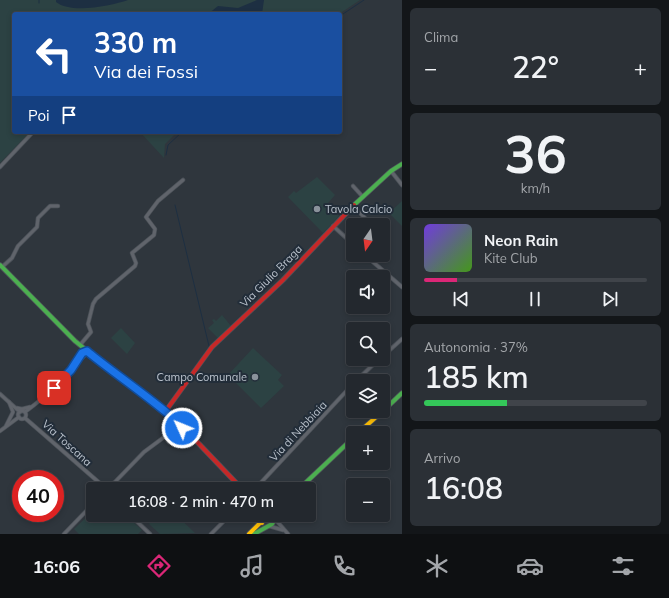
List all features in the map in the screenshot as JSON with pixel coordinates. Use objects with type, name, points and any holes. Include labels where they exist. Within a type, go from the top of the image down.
[{"type":"street","points":[[0,166],[30,134]]},
{"type":"street","name":"Via Giulio Braga","points":[[165,412],[212,347],[282,280],[353,206],[402,164]]},
{"type":"street","points":[[391,172],[402,185]]},
{"type":"street","points":[[80,345],[91,332],[88,324],[92,304],[135,266],[136,263],[132,253],[154,235],[155,229],[146,217],[158,201],[183,180]]},
{"type":"street","points":[[353,186],[363,197]]},
{"type":"street","points":[[58,206],[50,206],[38,218],[37,227],[18,246],[12,258],[1,270],[80,345],[165,412],[235,482]]},
{"type":"street","points":[[353,206],[365,218]]},
{"type":"street","points":[[333,226],[346,238]]},
{"type":"street","points":[[373,262],[402,288]]},
{"type":"street","points":[[390,350],[402,339]]},
{"type":"street","points":[[80,345],[83,355]]},
{"type":"street","points":[[0,394],[20,412],[25,412],[54,388],[83,355],[89,352]]},
{"type":"street","points":[[363,374],[372,366]]},
{"type":"street","name":"Via di Nebbiaia","points":[[262,482],[346,392]]},
{"type":"street","points":[[390,404],[402,393]]},
{"type":"street","points":[[6,426],[13,416],[9,402]]},
{"type":"street","points":[[15,408],[22,409],[34,405]]},
{"type":"street","points":[[31,423],[28,414],[34,405]]},
{"type":"street","points":[[0,431],[19,417],[20,412]]},
{"type":"street","points":[[19,417],[25,418],[25,412]]},
{"type":"street","name":"Via Toscana","points":[[25,418],[97,482]]},
{"type":"street","points":[[366,426],[375,418]]},
{"type":"street","points":[[177,425],[175,431],[189,435]]},
{"type":"street","points":[[166,437],[179,432],[182,429],[177,425]]},
{"type":"street","points":[[115,482],[144,452],[166,437],[177,425]]},
{"type":"street","points":[[306,482],[346,445]]},
{"type":"street","points":[[64,534],[86,511]]},
{"type":"street","points":[[137,522],[150,534]]},
{"type":"street","points":[[211,534],[223,522]]},
{"type":"street","points":[[249,534],[257,522]]},
{"type":"street","points":[[264,522],[267,526],[285,531]]},
{"type":"street","points":[[254,534],[273,524],[274,522]]},
{"type":"street","points":[[279,522],[288,534]]},
{"type":"green space","points":[[0,0],[360,0],[342,12],[12,12],[12,134],[28,134],[0,163]]},
{"type":"green space","points":[[142,134],[175,134],[165,144],[164,158]]},
{"type":"green space","name":"Tavola Calcio","points":[[317,177],[335,195],[328,203],[339,216],[323,233],[288,197],[294,191],[296,193]]},
{"type":"green space","points":[[402,201],[402,226],[389,213]]},
{"type":"green space","points":[[222,315],[231,326],[218,338],[208,328],[214,323],[212,320],[214,319],[216,321]]},
{"type":"green space","points":[[121,328],[135,343],[127,354],[111,338]]},
{"type":"green space","name":"Campo Comunale","points":[[253,348],[282,375],[278,380],[284,386],[261,408],[228,375]]},
{"type":"green space","points":[[86,518],[86,522],[133,522],[142,530],[138,534],[79,534],[74,529]]},
{"type":"green space","points":[[151,522],[183,522],[195,533],[160,534],[149,524]]},
{"type":"water","points":[[56,0],[128,0],[112,5],[91,8],[71,8],[63,6],[56,2]]},
{"type":"water","points":[[257,0],[264,0],[262,12],[210,12],[218,6],[238,8]]},
{"type":"waterway","points":[[342,15],[364,0]]},
{"type":"waterway","points":[[166,155],[168,145],[180,134]]},
{"type":"waterway","points":[[175,205],[209,346]]},
{"type":"traffic: fast","points":[[354,205],[391,171],[402,164]]},
{"type":"traffic: fast","points":[[0,265],[75,341],[178,424]]},
{"type":"traffic: fast","points":[[390,404],[402,393]]},
{"type":"traffic: fast","points":[[306,482],[346,445]]},
{"type":"traffic: fast","points":[[254,534],[273,522]]},
{"type":"traffic: slow","points":[[366,426],[375,418]]},
{"type":"traffic: slow","points":[[176,424],[180,424],[182,428],[180,432],[176,432],[174,430],[174,426],[176,424]]},
{"type":"traffic: slow","points":[[249,534],[261,522]]},
{"type":"traffic: jam","points":[[165,412],[212,347],[283,280],[354,205]]},
{"type":"traffic: jam","points":[[182,426],[235,482]]},
{"type":"place","name":"Tavola Calcio","points":[[317,209]]},
{"type":"place","name":"Campo Comunale","points":[[255,377]]},
{"type":"route","points":[[54,388],[71,370],[82,353],[87,351],[165,412],[181,425],[182,428]]}]
